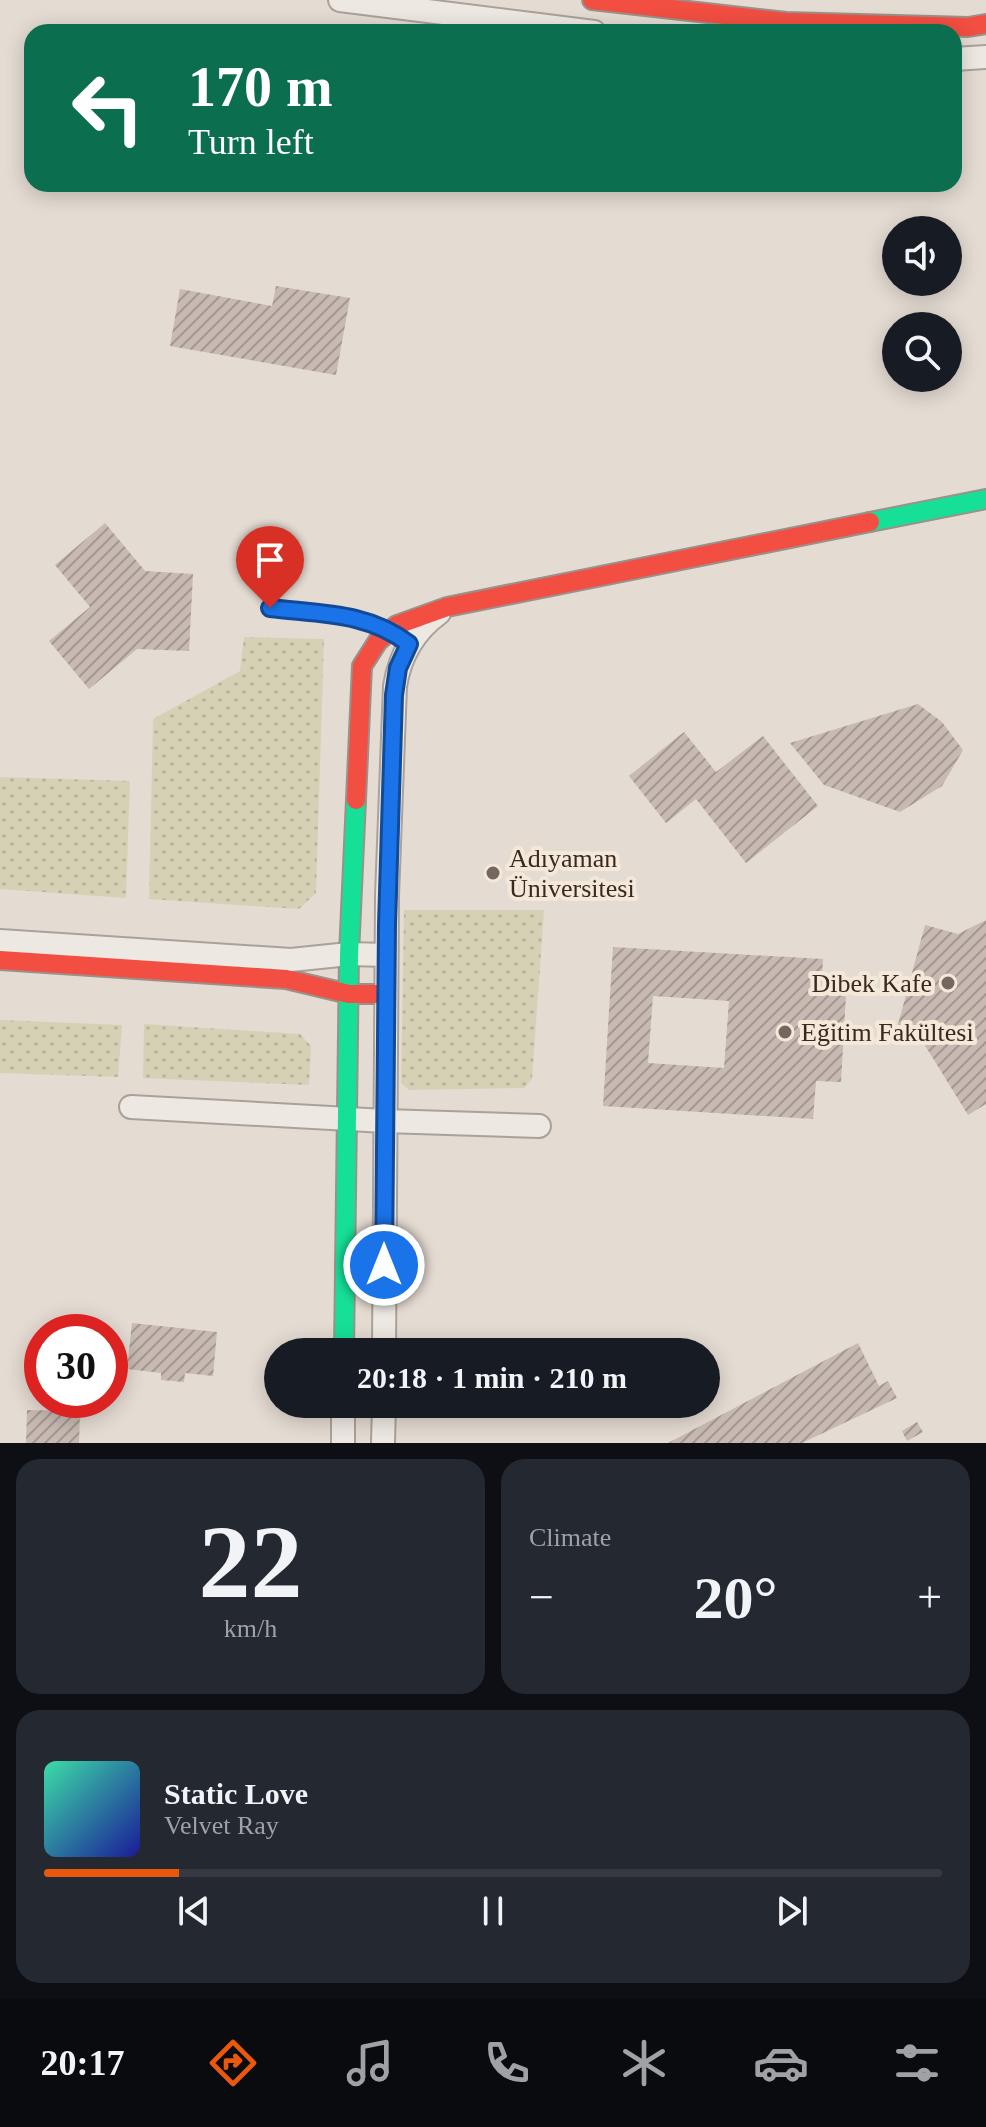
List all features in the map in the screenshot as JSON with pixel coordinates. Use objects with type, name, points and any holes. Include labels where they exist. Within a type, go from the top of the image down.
[{"type":"street","points":[[340,0],[530,24]]},
{"type":"street","points":[[592,0],[765,24]]},
{"type":"street","points":[[779,0],[786,24]]},
{"type":"street","points":[[962,27],[986,24]]},
{"type":"street","points":[[962,58],[986,57]]},
{"type":"street","points":[[344,1338],[349,954],[362,666],[371,650],[390,629],[406,618],[447,607],[986,499]]},
{"type":"street","points":[[384,1338],[386,955],[395,686],[398,668],[409,644],[426,623],[447,607]]},
{"type":"street","points":[[0,941],[291,960],[349,954],[386,955]]},
{"type":"street","points":[[0,960],[286,979],[349,994],[386,994]]},
{"type":"street","points":[[131,1107],[539,1126]]},
{"type":"street","points":[[343,1418],[343,1443]]},
{"type":"street","points":[[383,1443],[384,1418]]},
{"type":"lane","points":[[270,608],[367,620],[390,629],[409,644]]},
{"type":"shaded area","points":[[244,637],[324,639],[316,893],[299,909],[149,899],[153,719],[240,671]]},
{"type":"shaded area","points":[[0,777],[130,781],[126,898],[0,889]]},
{"type":"shaded area","points":[[404,910],[544,910],[532,1079],[524,1088],[409,1090],[401,1083]]},
{"type":"shaded area","points":[[0,1020],[122,1025],[118,1077],[0,1073]]},
{"type":"shaded area","points":[[144,1024],[300,1034],[311,1046],[309,1085],[143,1078]]},
{"type":"building","points":[[276,286],[350,298],[336,375],[170,346],[180,289],[272,306]]},
{"type":"building","points":[[105,523],[145,571],[193,574],[189,651],[137,649],[89,689],[49,641],[90,607],[55,565]]},
{"type":"building","points":[[918,704],[942,722],[963,750],[942,786],[900,812],[824,785],[790,743]]},
{"type":"building","points":[[684,732],[716,772],[763,736],[818,806],[746,863],[696,799],[666,823],[629,776]]},
{"type":"building","name":"Dibek Kafe","points":[[986,920],[986,1104],[968,1115],[921,1039],[896,1032],[925,925],[958,934]]},
{"type":"building","name":"Eğitim Fakültesi","points":[[613,947],[823,959],[821,994],[846,995],[841,1082],[816,1081],[813,1119],[603,1106]],"holes":[[[653,996],[729,1001],[724,1068],[648,1063]]]},
{"type":"building","points":[[132,1323],[217,1332],[213,1376],[185,1373],[184,1382],[161,1380],[161,1373],[128,1369]]},
{"type":"building","points":[[858,1343],[879,1386],[888,1381],[897,1398],[802,1443],[668,1443]]},
{"type":"building","points":[[27,1418],[80,1418],[79,1443],[26,1443]]},
{"type":"building","points":[[917,1422],[923,1432],[907,1441],[902,1431]]},
{"type":"traffic: fast","points":[[870,522],[986,499]]},
{"type":"traffic: fast","points":[[344,1338],[349,954],[356,800]]},
{"type":"traffic: jam","points":[[592,0],[786,22],[859,24]]},
{"type":"traffic: jam","points":[[962,27],[986,24]]},
{"type":"traffic: jam","points":[[356,800],[362,666],[378,641],[397,625],[447,607],[870,522]]},
{"type":"traffic: jam","points":[[0,960],[286,979],[349,994],[386,994]]},
{"type":"place","name":"Adıyaman Üniversitesi","points":[[493,873]]},
{"type":"place","name":"Dibek Kafe","points":[[948,983]]},
{"type":"place","name":"Eğitim Fakültesi","points":[[785,1032]]},
{"type":"route","points":[[270,608],[367,620],[390,629],[409,644],[398,668],[394,695],[387,925],[384,1265]]}]
